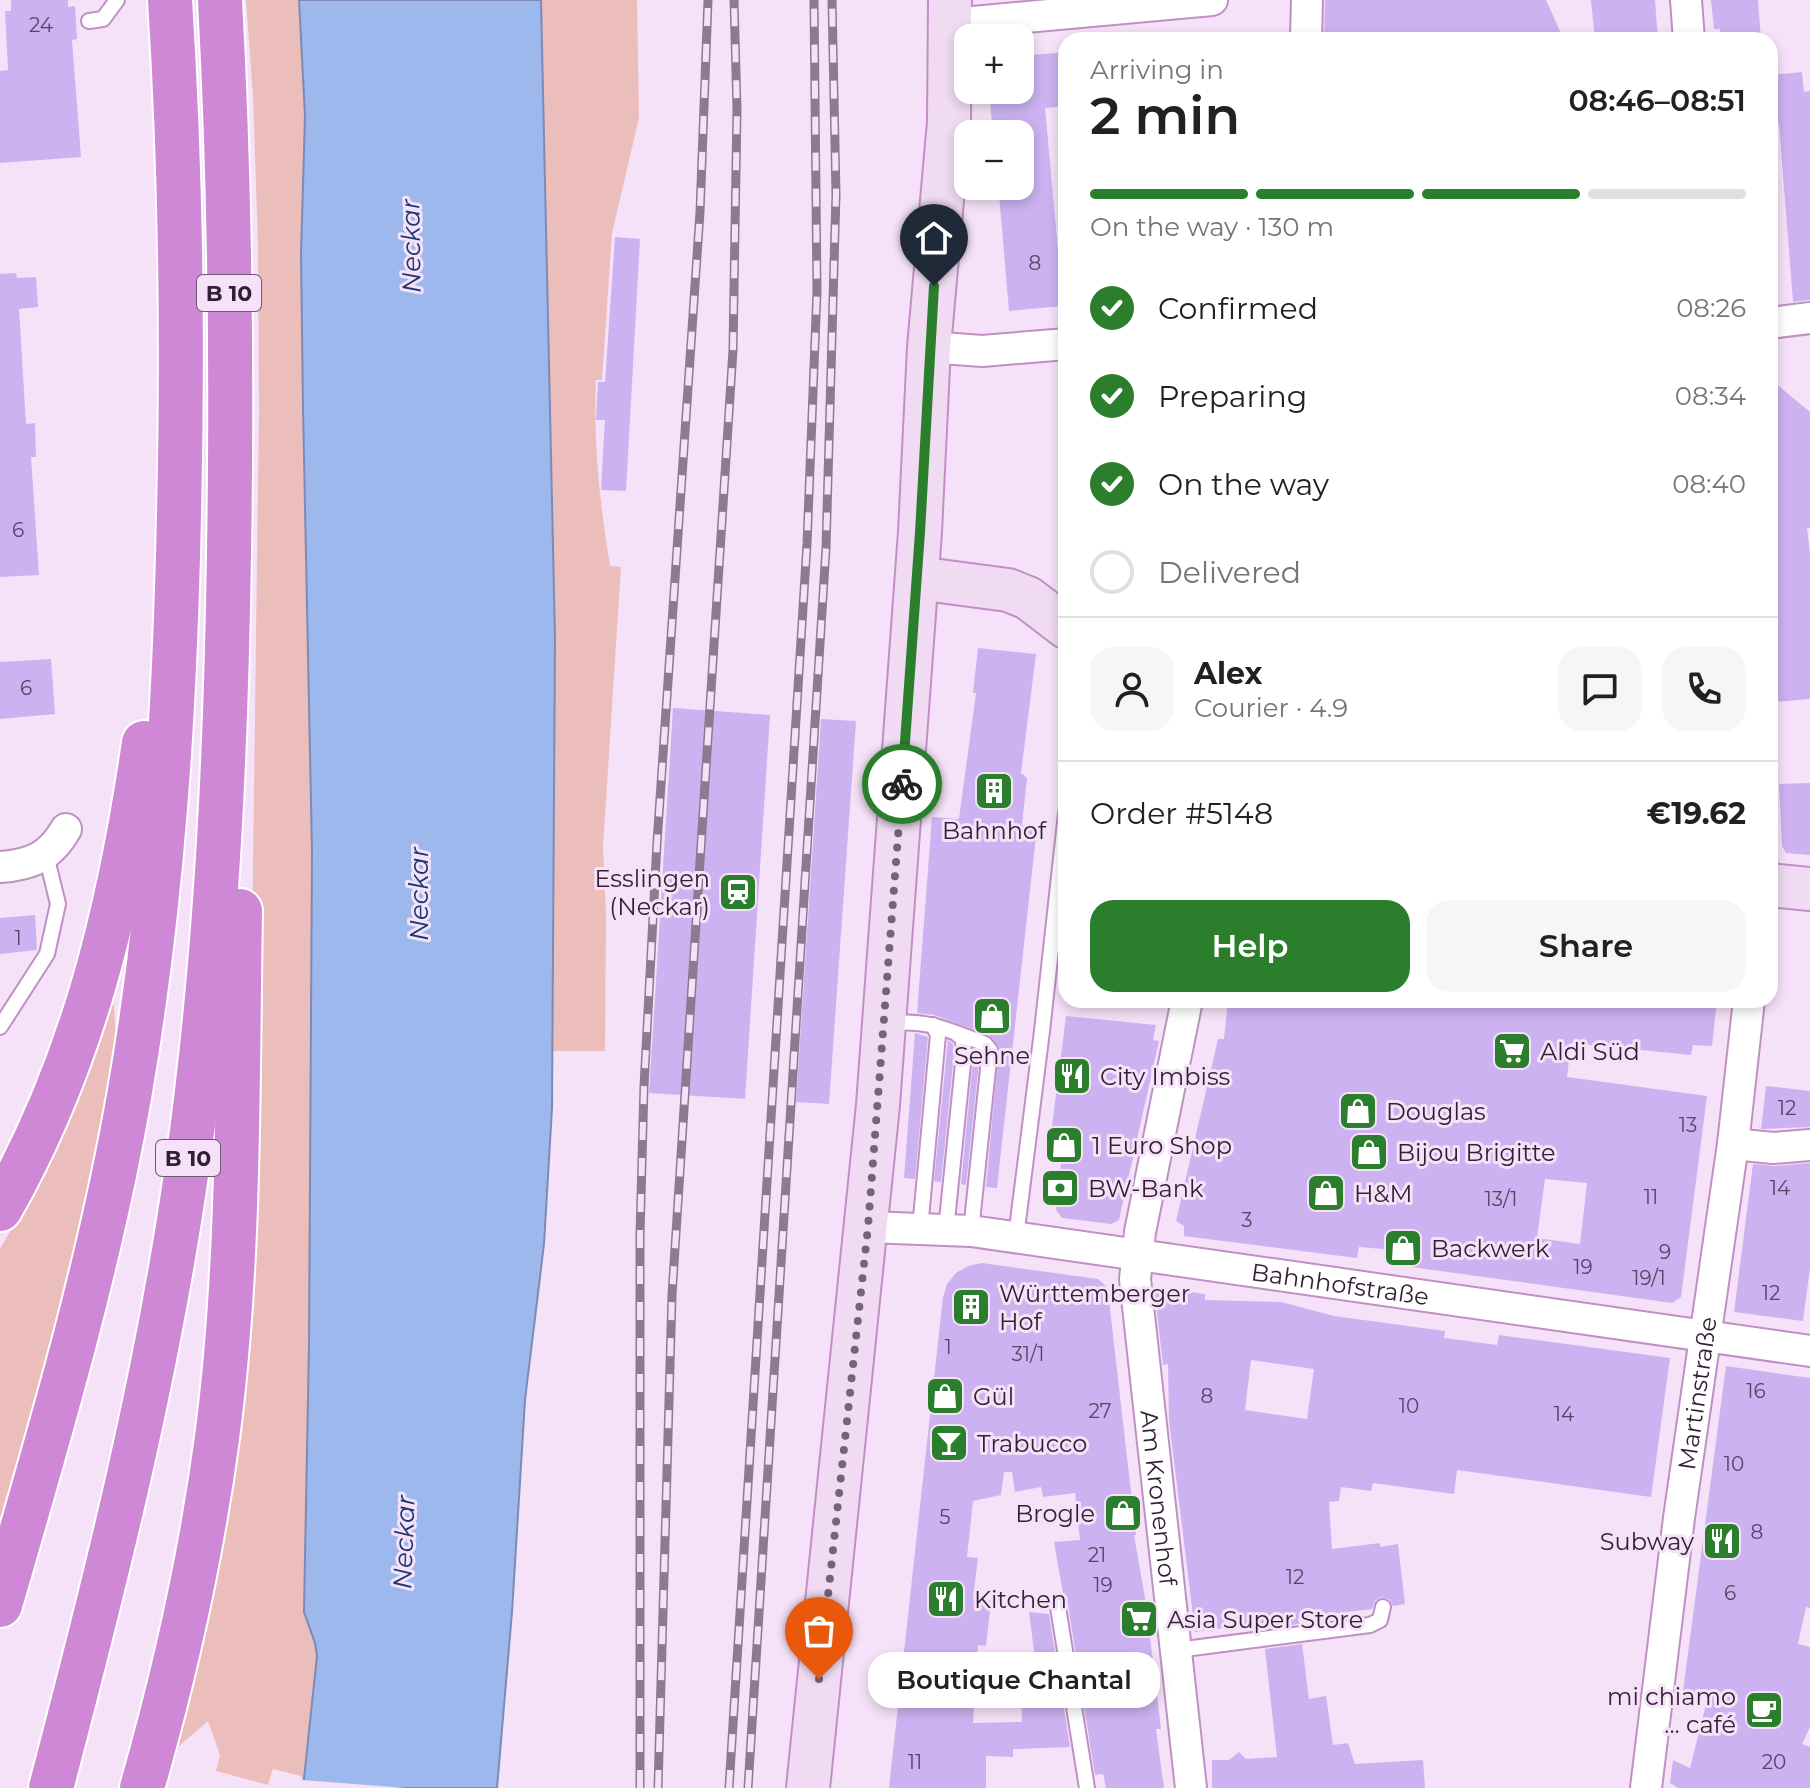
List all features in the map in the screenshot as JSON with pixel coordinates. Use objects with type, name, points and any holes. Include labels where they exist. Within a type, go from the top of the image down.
[{"type":"highway","name":"B 10","points":[[0,1605],[90,1280],[119,1148],[144,1004],[165,829],[177,645],[181,419],[181,274],[170,0]]},
{"type":"highway","name":"B 10","points":[[51,1788],[128,1485],[152,1368],[187,1168],[202,1046],[227,671],[229,235],[220,0]]},
{"type":"highway","points":[[0,1209],[57,1093],[89,1005],[113,919],[131,835],[147,727],[181,419]]},
{"type":"highway","points":[[142,1788],[187,1615],[204,1525],[217,1437],[231,1283],[236,1163],[242,733],[229,515]]},
{"type":"main road","points":[[807,1781],[868,1227],[917,578],[929,347],[949,122],[950,12]]},
{"type":"main road","points":[[917,578],[1008,590],[1028,598],[1058,621]]},
{"type":"main road","points":[[1778,886],[1810,889]]},
{"type":"street","points":[[950,12],[1212,0]]},
{"type":"street","points":[[1306,32],[1307,0]]},
{"type":"street","points":[[1686,0],[1688,32]]},
{"type":"street","points":[[1778,322],[1810,318]]},
{"type":"street","points":[[929,347],[982,351],[1058,345]]},
{"type":"street","points":[[0,867],[29,864],[46,855],[66,829]]},
{"type":"street","name":"Am Kronenhof","points":[[1185,1008],[1138,1243],[1136,1298],[1191,1788]]},
{"type":"street","name":"Martinstraße","points":[[1646,1788],[1679,1518],[1733,1144],[1748,1008]]},
{"type":"street","points":[[1733,1144],[1773,1148],[1810,1145]]},
{"type":"street","name":"Bahnhofstraße","points":[[868,1227],[1138,1243],[1707,1337],[1810,1351]]},
{"type":"lane","points":[[89,21],[103,19],[117,0]]},
{"type":"lane","points":[[0,1027],[47,954],[58,904],[46,855]]},
{"type":"lane","points":[[1016,1237],[1058,886]]},
{"type":"lane","points":[[883,1026],[903,1022],[933,1025],[985,1044],[991,1053],[946,1230]]},
{"type":"lane","points":[[933,1025],[938,1035],[946,1230]]},
{"type":"lane","points":[[946,1230],[965,1048],[963,1039],[957,1034]]},
{"type":"lane","points":[[1058,1607],[1087,1788]]},
{"type":"lane","points":[[1177,1650],[1370,1625],[1380,1620],[1383,1607]]},
{"type":"shaded area","points":[[246,0],[299,0],[305,116],[301,254],[312,852],[304,1612],[317,1657],[304,1780],[301,1776],[273,1769],[268,1785],[216,1771],[220,1755],[208,1721],[178,1747],[174,1762],[163,1760],[249,1169],[259,411],[258,244]]},
{"type":"shaded area","points":[[541,0],[637,0],[639,118],[612,233],[602,380],[596,380],[595,404],[596,450],[610,566],[621,567],[603,847],[605,1051],[551,1051],[547,289]]},
{"type":"shaded area","points":[[114,1004],[116,1050],[102,1150],[0,1547],[0,1249],[35,1188],[110,1005]]},
{"type":"water","name":"Neckar","points":[[299,0],[541,0],[555,638],[552,1108],[544,1244],[525,1400],[497,1788],[303,1788],[317,1656],[304,1612],[312,852],[301,254],[305,116]]},
{"type":"pier","points":[[301,1776],[302,1780],[406,1788],[299,1788]]},
{"type":"building","points":[[11,0],[68,0],[68,7],[75,6],[77,39],[72,40],[81,157],[0,163],[0,71],[8,70],[5,11],[11,11]]},
{"type":"building","points":[[1325,0],[1546,0],[1560,32],[1324,32]]},
{"type":"building","points":[[1591,0],[1655,0],[1657,32],[1594,32]]},
{"type":"building","points":[[1711,0],[1758,0],[1760,32],[1720,32],[1720,29],[1714,29]]},
{"type":"building","points":[[1058,53],[1058,107],[1045,108],[1058,251],[1058,306],[1009,311],[1000,200],[1034,200],[1034,120],[992,120],[990,104],[1034,104],[1034,55]]},
{"type":"building","points":[[1802,72],[1804,92],[1810,91],[1810,300],[1793,302],[1778,124],[1778,74]]},
{"type":"building","points":[[615,237],[640,239],[626,491],[601,490],[605,420],[596,420],[598,382],[605,382]]},
{"type":"building","points":[[16,273],[17,278],[36,277],[38,307],[19,309],[26,424],[35,423],[36,457],[31,457],[39,575],[0,577],[0,274]]},
{"type":"building","points":[[1778,386],[1810,412],[1810,528],[1807,528],[1810,554],[1810,699],[1778,702]]},
{"type":"building","points":[[978,648],[1036,654],[1021,773],[1027,778],[1022,825],[1037,827],[997,1188],[986,1187],[999,1047],[989,1035],[934,1015],[917,1013],[932,817],[959,819],[976,693],[973,693]]},
{"type":"building","points":[[51,659],[55,714],[0,719],[0,662]]},
{"type":"building","points":[[673,708],[770,715],[745,1099],[649,1093]]},
{"type":"building","points":[[821,719],[856,721],[829,1104],[796,1102]]},
{"type":"building","points":[[1810,783],[1810,855],[1786,853],[1782,846],[1779,784]]},
{"type":"building","points":[[35,915],[37,950],[0,954],[0,918]]},
{"type":"building","points":[[1227,1008],[1716,1008],[1712,1046],[1693,1045],[1691,1055],[1571,1043],[1567,1077],[1707,1096],[1681,1297],[1672,1303],[1404,1266],[1406,1251],[1359,1247],[1357,1258],[1184,1236],[1184,1226],[1176,1221],[1218,1039],[1224,1039]],"holes":[[[1545,1179],[1587,1183],[1580,1244],[1537,1238]]]},
{"type":"building","points":[[1066,1016],[1156,1025],[1153,1040],[1159,1041],[1119,1220],[1111,1224],[1062,1218],[1056,1210],[1062,1155],[1061,1151],[1049,1150]]},
{"type":"building","points":[[915,1033],[928,1037],[915,1179],[904,1178]]},
{"type":"building","points":[[948,1040],[953,1044],[954,1054],[941,1182],[934,1181]]},
{"type":"building","points":[[974,1050],[980,1053],[966,1185],[961,1184]]},
{"type":"building","points":[[1766,1086],[1810,1091],[1810,1127],[1761,1129]]},
{"type":"building","points":[[1810,1163],[1810,1268],[1803,1321],[1734,1312],[1753,1164]]},
{"type":"building","points":[[982,1263],[1098,1279],[1106,1286],[1134,1535],[1161,1729],[1156,1729],[1164,1788],[1106,1788],[1103,1774],[1095,1775],[1068,1605],[1064,1599],[1054,1542],[1080,1540],[1075,1493],[1043,1497],[1041,1487],[1015,1492],[1012,1472],[1004,1472],[1001,1495],[973,1501],[967,1557],[978,1558],[973,1598],[991,1600],[986,1646],[978,1645],[973,1723],[1022,1722],[1021,1693],[1039,1691],[1029,1612],[1049,1614],[1070,1747],[1013,1749],[1013,1757],[986,1756],[986,1788],[889,1788],[943,1297],[947,1284],[956,1273]]},
{"type":"building","points":[[1154,1287],[1205,1294],[1205,1300],[1281,1302],[1334,1316],[1445,1331],[1444,1338],[1497,1345],[1499,1335],[1670,1358],[1651,1497],[1457,1470],[1454,1494],[1373,1483],[1371,1491],[1341,1487],[1339,1501],[1329,1502],[1332,1549],[1398,1544],[1405,1604],[1393,1606],[1389,1599],[1381,1597],[1372,1609],[1298,1618],[1299,1624],[1263,1629],[1262,1623],[1195,1632],[1169,1420],[1168,1364],[1163,1365]],"holes":[[[1251,1360],[1314,1369],[1307,1419],[1245,1410]]]},
{"type":"building","points":[[1726,1366],[1810,1378],[1810,1608],[1806,1607],[1798,1644],[1810,1647],[1810,1727],[1802,1744],[1810,1747],[1810,1788],[1678,1788],[1670,1783],[1673,1760],[1690,1768],[1708,1696],[1683,1691]]},
{"type":"building","points":[[1302,1644],[1309,1699],[1326,1696],[1333,1745],[1348,1743],[1355,1764],[1423,1760],[1425,1788],[1212,1788],[1212,1760],[1229,1760],[1239,1752],[1246,1759],[1277,1757],[1265,1649]]},
{"type":"railway","points":[[640,1788],[640,1234],[644,1086],[657,843],[700,212],[708,0]]},
{"type":"railway","points":[[658,1788],[672,1295],[733,350],[737,109],[734,0]]},
{"type":"railway","points":[[729,1788],[807,544],[817,291],[814,0]]},
{"type":"railway","points":[[748,1788],[826,548],[836,194],[832,0]]},
{"type":"way so far","points":[[819,1679],[868,1227],[902,784]]},
{"type":"place","name":"Bahnhof","points":[[994,791]]},
{"type":"place","name":"Esslingen (Neckar)","points":[[738,892]]},
{"type":"place","name":"Sehne","points":[[992,1016]]},
{"type":"place","name":"Aldi Süd","points":[[1512,1051]]},
{"type":"place","name":"City Imbiss","points":[[1072,1076]]},
{"type":"place","name":"Douglas","points":[[1358,1111]]},
{"type":"place","name":"1 Euro Shop","points":[[1064,1145]]},
{"type":"place","name":"Bijou Brigitte","points":[[1369,1152]]},
{"type":"place","name":"BW-Bank","points":[[1060,1188]]},
{"type":"place","name":"H&M","points":[[1326,1193]]},
{"type":"place","name":"Backwerk","points":[[1403,1248]]},
{"type":"place","name":"Württemberger Hof","points":[[971,1307]]},
{"type":"place","name":"Gül","points":[[945,1396]]},
{"type":"place","name":"Trabucco","points":[[949,1443]]},
{"type":"place","name":"Brogle","points":[[1123,1513]]},
{"type":"place","name":"Subway","points":[[1722,1541]]},
{"type":"place","name":"Kitchen","points":[[946,1599]]},
{"type":"place","name":"Asia Super Store","points":[[1139,1619]]},
{"type":"place","name":"Boutique Chantal","points":[[819,1679]]},
{"type":"place","name":"mi chiamo ... café","points":[[1764,1710]]},
{"type":"route","points":[[902,784],[934,286]]}]
